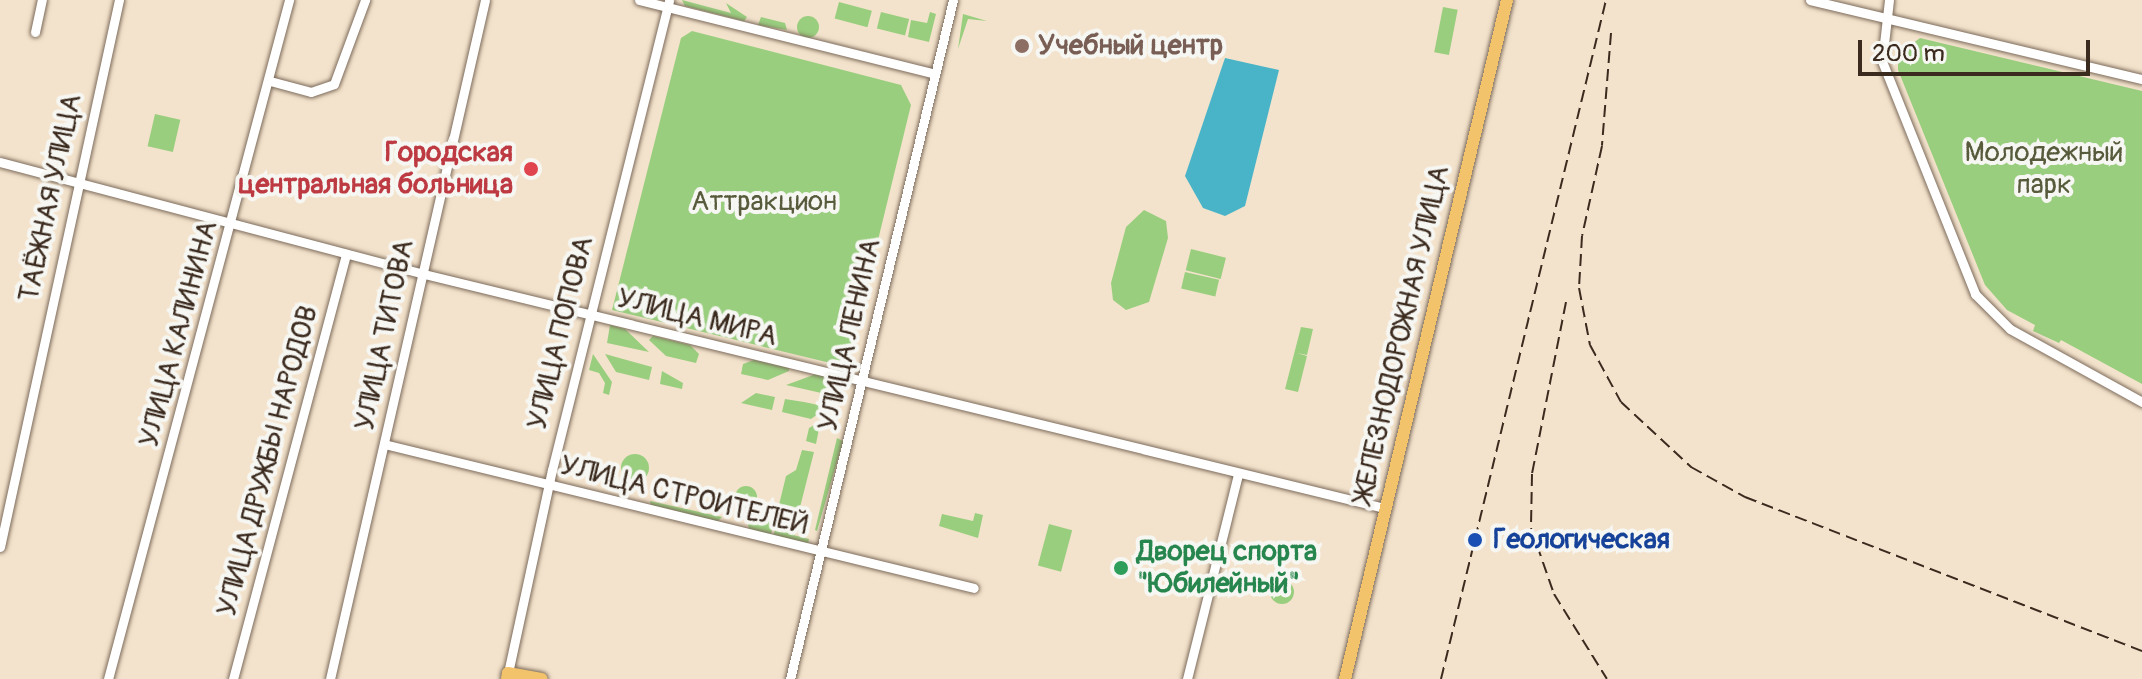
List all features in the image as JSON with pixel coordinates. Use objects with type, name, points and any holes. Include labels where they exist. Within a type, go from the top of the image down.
[{"type":"main road","name":"ЖЕЛЕЗНОДОРОЖНАЯ УЛИЦА","points":[[1345,679],[1507,0]]},
{"type":"main road","points":[[508,676],[541,679]]},
{"type":"street","points":[[35,32],[42,0]]},
{"type":"street","name":"ТАЁЖНАЯ УЛИЦА","points":[[0,547],[75,182],[119,0]]},
{"type":"street","name":"УЛИЦА КАЛИНИНА","points":[[108,679],[270,81],[289,0]]},
{"type":"street","points":[[270,81],[311,92],[334,84],[342,74],[365,0]]},
{"type":"street","name":"УЛИЦА ТИТОВА","points":[[330,679],[420,273],[485,0]]},
{"type":"street","points":[[639,0],[668,3],[935,74]]},
{"type":"street","name":"УЛИЦА ЛЕНИНА","points":[[790,679],[953,0]]},
{"type":"street","points":[[1810,0],[2142,79]]},
{"type":"street","points":[[1889,0],[1885,19],[1884,70],[1975,294],[2010,329],[2142,402]]},
{"type":"street","name":"УЛИЦА ПОПОВА","points":[[508,676],[548,485],[668,3]]},
{"type":"street","name":"УЛИЦА МИРА","points":[[0,162],[420,273],[1385,508]]},
{"type":"street","name":"УЛИЦА ДРУЖБЫ НАРОДОВ","points":[[233,679],[346,254]]},
{"type":"street","name":"УЛИЦА СТРОИТЕЛЕЙ","points":[[384,444],[974,588]]},
{"type":"street","points":[[1187,679],[1238,474]]},
{"type":"green space","points":[[682,0],[731,13],[726,3],[747,17],[744,21],[685,6]]},
{"type":"green space","points":[[839,2],[872,11],[867,27],[835,18]]},
{"type":"green space","points":[[1443,7],[1458,10],[1449,55],[1434,52]]},
{"type":"green space","points":[[881,12],[909,19],[905,36],[877,28]]},
{"type":"green space","points":[[930,12],[936,14],[929,42],[908,37],[911,20],[927,23]]},
{"type":"green space","points":[[963,14],[987,21],[968,19],[958,49]]},
{"type":"green space","points":[[808,16],[816,19],[819,27],[816,35],[808,38],[800,35],[797,27],[800,19]]},
{"type":"green space","points":[[761,17],[785,23],[787,30],[758,25]]},
{"type":"green space","name":"Аттракцион","points":[[692,31],[901,85],[911,105],[847,367],[612,310],[681,38]]},
{"type":"green space","name":"Молодежный парк","points":[[1920,38],[2142,91],[2142,384],[2061,340],[2059,343],[2033,331],[2035,325],[2007,310],[1985,285],[1898,70],[1898,54]]},
{"type":"green space","points":[[155,114],[180,120],[173,152],[148,146]]},
{"type":"green space","points":[[1144,210],[1166,221],[1168,238],[1149,302],[1126,310],[1113,300],[1111,283],[1126,227]]},
{"type":"green space","points":[[1191,249],[1226,258],[1221,279],[1186,270]]},
{"type":"green space","points":[[1185,272],[1219,280],[1215,296],[1181,289]]},
{"type":"green space","points":[[610,325],[625,329],[649,352],[607,343]]},
{"type":"green space","points":[[1301,327],[1313,329],[1307,355],[1297,353],[1307,356],[1298,392],[1285,389]]},
{"type":"green space","points":[[653,336],[690,345],[699,354],[696,363],[666,356],[649,340]]},
{"type":"green space","points":[[593,354],[612,382],[609,395],[603,393],[605,383],[599,373],[589,370]]},
{"type":"green space","points":[[605,354],[652,367],[649,380],[616,372]]},
{"type":"green space","points":[[754,360],[789,368],[789,371],[768,380],[741,374],[743,364]]},
{"type":"green space","points":[[662,371],[683,383],[682,389],[660,384]]},
{"type":"green space","points":[[816,374],[834,379],[830,395],[786,385]]},
{"type":"green space","points":[[756,393],[775,397],[772,410],[741,403]]},
{"type":"green space","points":[[785,399],[828,407],[811,419],[782,412]]},
{"type":"green space","points":[[839,411],[836,426],[826,424],[819,429],[816,444],[806,441],[809,428]]},
{"type":"green space","points":[[837,438],[843,441],[817,531],[815,530]]},
{"type":"green space","points":[[802,450],[814,452],[793,535],[809,539],[808,544],[773,536],[775,530],[782,532],[787,520],[778,509],[786,476],[796,470]]},
{"type":"green space","points":[[635,454],[645,458],[649,468],[645,478],[635,482],[625,478],[621,468],[625,458]]},
{"type":"green space","points":[[746,486],[754,489],[757,497],[754,505],[746,508],[738,505],[735,497],[738,489]]},
{"type":"green space","points":[[650,501],[722,517],[717,522],[651,506]]},
{"type":"green space","points":[[746,513],[774,520],[771,535],[749,529]]},
{"type":"green space","points":[[975,513],[983,515],[978,538],[939,526],[942,514],[973,521]]},
{"type":"green space","points":[[1049,524],[1072,530],[1061,572],[1038,566]]},
{"type":"green space","points":[[1282,580],[1291,583],[1294,592],[1291,601],[1282,604],[1273,601],[1270,592],[1273,583]]},
{"type":"water","points":[[1225,58],[1279,70],[1245,206],[1225,216],[1203,208],[1185,176]]},
{"type":"railway","points":[[1441,679],[1606,0]]},
{"type":"railway","points":[[1611,33],[1602,146],[1582,236],[1579,288],[1590,345],[1621,402],[1691,467],[1745,497],[2142,651]]},
{"type":"railway","points":[[1566,302],[1532,474],[1531,528],[1554,594],[1607,679]]},
{"type":"place","name":"Учебный центр","points":[[1022,46]]},
{"type":"place","name":"Городская центральная больница","points":[[531,169]]},
{"type":"place","name":"Геологическая","points":[[1475,540]]},
{"type":"place","name":"Дворец спорта \"Юбилейный\"","points":[[1121,568]]}]
